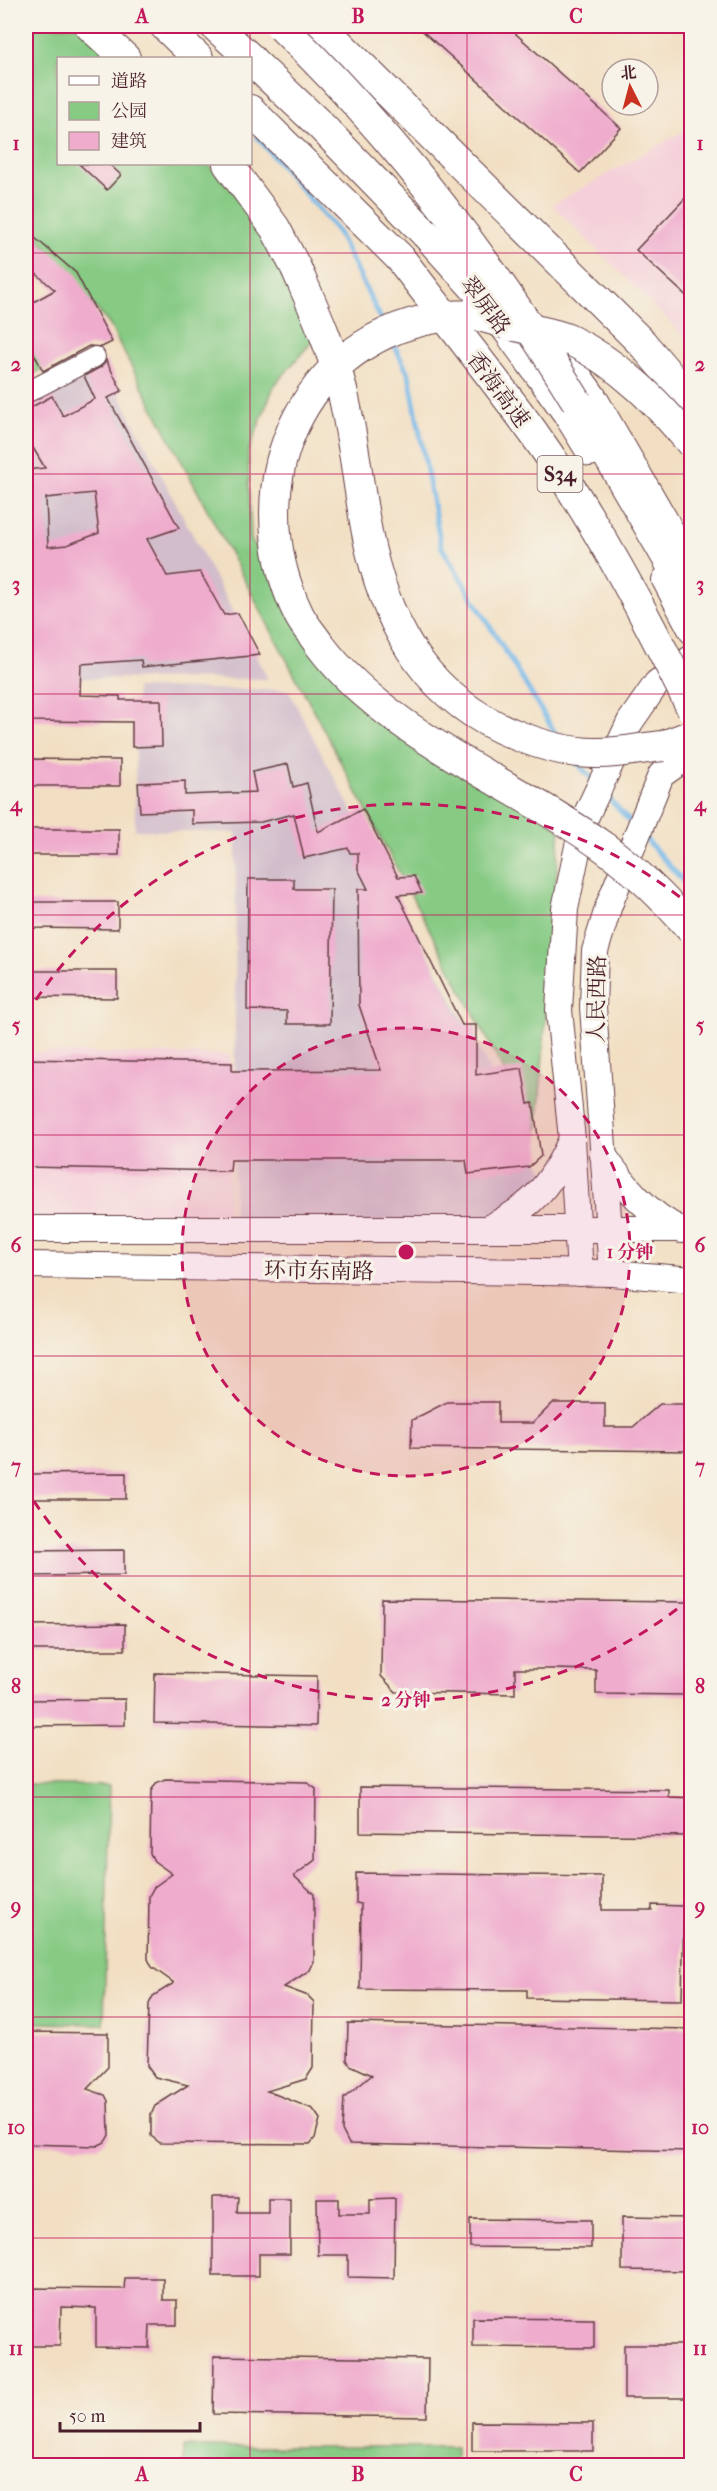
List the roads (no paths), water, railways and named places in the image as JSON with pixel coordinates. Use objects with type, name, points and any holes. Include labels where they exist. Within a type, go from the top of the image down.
[{"type":"highway","points":[[90,26],[124,57]]},
{"type":"highway","points":[[165,26],[197,57]]},
{"type":"highway","name":"香海高速","points":[[215,26],[248,57]]},
{"type":"highway","points":[[281,26],[330,73],[450,217],[527,321],[577,402]]},
{"type":"highway","points":[[321,26],[642,343],[692,402]]},
{"type":"highway","name":"香海高速","points":[[252,61],[319,124],[426,234],[577,402],[692,601]]},
{"type":"highway","name":"香海高速","points":[[252,112],[400,258],[533,433],[606,546],[647,619],[692,709]]},
{"type":"highway","points":[[229,165],[275,228],[323,330],[341,387],[370,548],[397,627],[418,663],[438,686],[463,708],[502,730],[560,749],[596,753],[663,746],[692,735]]},
{"type":"highway","points":[[692,444],[653,398],[614,366],[568,339],[469,315],[415,321],[350,354],[313,389],[293,426],[281,455],[275,494],[274,533],[282,575],[300,618],[330,659],[362,690],[395,717],[603,847],[659,891],[692,930]]},
{"type":"main road","name":"翠屏路","points":[[221,26],[389,184],[472,283],[566,414],[652,554],[692,631]]},
{"type":"main road","name":"翠屏路","points":[[269,26],[404,155],[506,275],[593,396],[692,567]]},
{"type":"main road","name":"人民西路","points":[[580,1273],[572,1139],[559,1010],[565,909],[583,822],[630,722],[657,682],[692,658]]},
{"type":"main road","name":"人民西路","points":[[612,1273],[593,1007],[595,951],[609,905],[661,775],[692,753]]},
{"type":"main road","points":[[483,1231],[516,1215],[542,1191],[560,1166],[572,1139]]},
{"type":"main road","points":[[603,1155],[638,1200],[656,1216],[685,1232]]},
{"type":"main road","name":"环市东南路","points":[[26,1229],[685,1232]]},
{"type":"main road","name":"环市东南路","points":[[26,1265],[612,1273],[692,1280]]},
{"type":"street","points":[[26,393],[95,357]]},
{"type":"waterway","points":[[257,137],[337,231],[384,325]]},
{"type":"waterway","points":[[392,341],[409,375],[441,546],[557,736]]},
{"type":"waterway","points":[[577,763],[593,780]]},
{"type":"waterway","points":[[605,794],[633,825]]},
{"type":"waterway","points":[[643,836],[692,891]]}]
